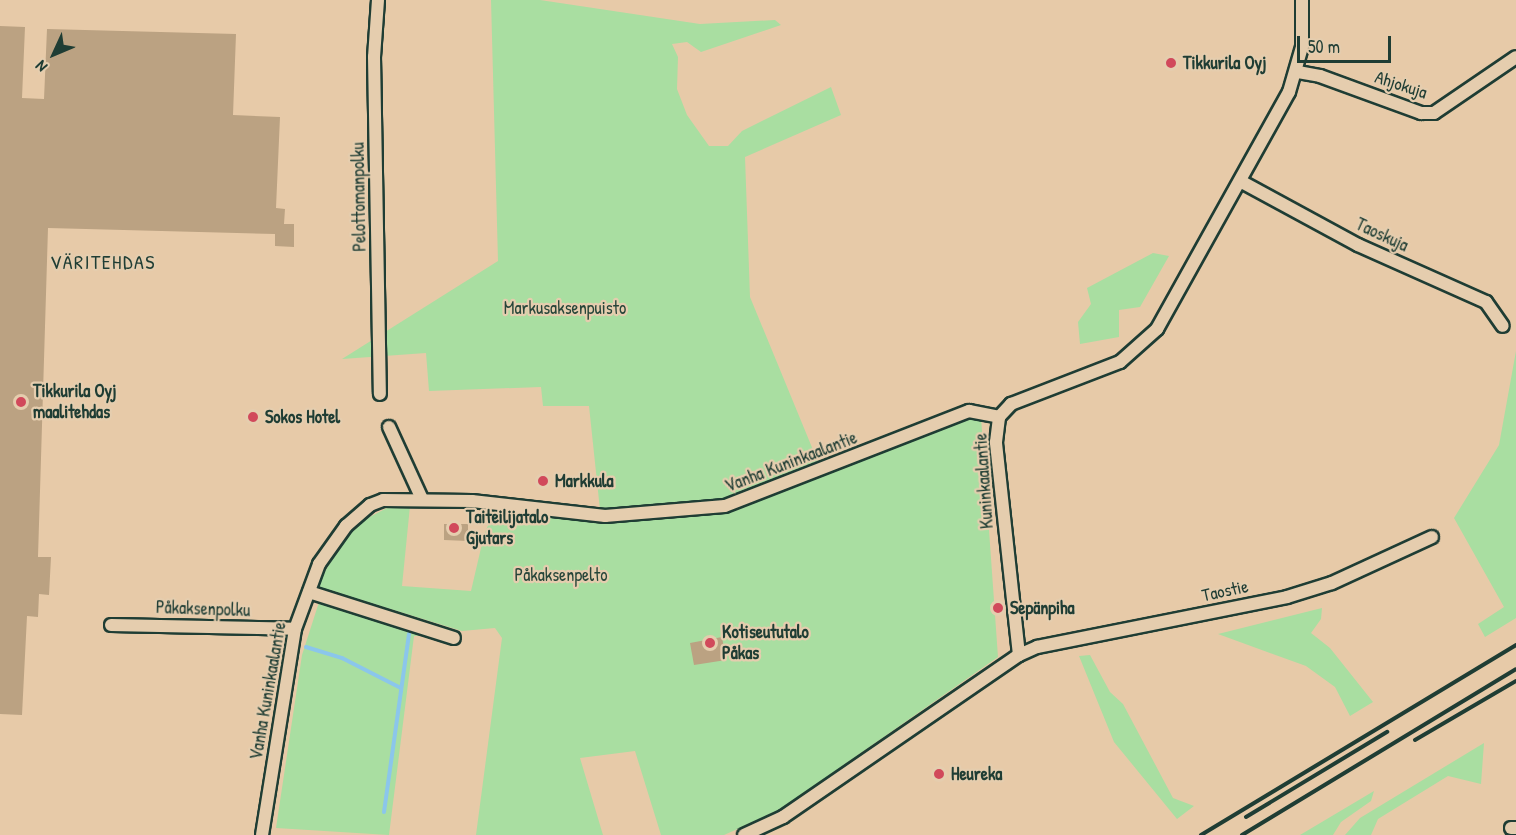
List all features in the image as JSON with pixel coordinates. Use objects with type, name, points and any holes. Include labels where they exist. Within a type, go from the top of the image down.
[{"type":"street","name":"Pelottomanpolku","points":[[378,0],[374,57],[380,394]]},
{"type":"street","name":"Kuninkaalantie","points":[[1018,655],[996,442],[999,417],[1011,404],[1120,362],[1147,343],[1240,181],[1298,72],[1302,0]]},
{"type":"street","name":"Ahjokuja","points":[[1298,72],[1320,76],[1421,113],[1434,113],[1516,57]]},
{"type":"street","name":"Taoskuja","points":[[1240,181],[1358,245],[1486,302],[1503,326]]},
{"type":"street","name":"Vanha Kuninkaalantie","points":[[262,835],[295,629],[319,564],[357,515],[383,500],[422,499],[605,516],[725,506],[969,411],[999,417]]},
{"type":"street","points":[[388,427],[422,499]]},
{"type":"street","name":"Taostie","points":[[1018,655],[1287,597],[1332,583],[1432,537]]},
{"type":"street","points":[[309,592],[441,631],[454,639]]},
{"type":"street","name":"Påkaksenpolku","points":[[111,625],[295,629]]},
{"type":"street","points":[[744,835],[783,817],[1018,655]]},
{"type":"green space","name":"Markusaksenpuisto","points":[[491,0],[540,0],[700,24],[775,20],[781,25],[701,52],[687,42],[672,44],[678,57],[677,89],[687,115],[709,146],[728,146],[742,131],[831,87],[841,115],[745,157],[750,297],[818,462],[721,499],[600,510],[589,406],[543,406],[541,387],[429,391],[426,353],[342,359],[498,261]]},
{"type":"green space","points":[[1153,253],[1169,256],[1140,307],[1119,310],[1119,337],[1080,344],[1078,322],[1091,304],[1087,288]]},
{"type":"green space","points":[[1516,351],[1516,618],[1485,637],[1478,624],[1504,607],[1454,518],[1499,445]]},
{"type":"green space","name":"Påkaksenpelto","points":[[969,415],[981,417],[998,657],[778,811],[724,835],[661,835],[635,751],[580,758],[603,835],[476,835],[502,638],[495,628],[462,631],[315,586],[356,524],[387,508],[410,506],[402,586],[471,591],[484,535],[492,516],[505,516],[507,510],[612,522],[725,512]]},
{"type":"green space","points":[[320,599],[420,629],[425,635],[414,636],[389,835],[276,828],[302,655]]},
{"type":"green space","points":[[1322,608],[1321,619],[1311,633],[1330,648],[1373,702],[1350,716],[1335,687],[1306,666],[1218,634]]},
{"type":"green space","points":[[1090,655],[1110,692],[1123,704],[1173,798],[1194,806],[1177,819],[1114,742],[1079,656]]},
{"type":"green space","points":[[1484,743],[1481,784],[1448,776],[1378,819],[1371,835],[1345,835],[1360,818]]},
{"type":"green space","points":[[1374,791],[1371,801],[1341,822],[1333,835],[1300,835]]},
{"type":"building","name":"Tikkurila Oyj maalitehdas","points":[[0,26],[25,27],[22,98],[44,99],[47,29],[236,34],[233,115],[280,117],[276,208],[285,209],[284,224],[294,224],[294,247],[275,246],[275,234],[48,228],[38,557],[51,557],[49,595],[39,594],[38,617],[27,616],[22,715],[0,714]]},
{"type":"building","points":[[444,524],[468,524],[468,541],[444,540]]},
{"type":"building","points":[[722,637],[726,660],[694,665],[690,643]]},
{"type":"waterway","points":[[384,812],[409,634]]},
{"type":"waterway","points":[[306,647],[342,658],[401,688]]},
{"type":"railway","points":[[1201,835],[1516,645]]},
{"type":"railway","points":[[1242,835],[1516,669]]},
{"type":"railway","points":[[1415,740],[1516,681]]},
{"type":"railway","points":[[1246,817],[1387,732]]},
{"type":"place","name":"Tikkurila Oyj","points":[[1171,63]]},
{"type":"place","name":"Tikkurila Oyj maalitehdas","points":[[21,402]]},
{"type":"place","name":"Sokos Hotel","points":[[253,417]]},
{"type":"place","name":"Markkula","points":[[543,481]]},
{"type":"place","name":"Taiteilijatalo Gjutars","points":[[454,528]]},
{"type":"place","name":"Sepänpiha","points":[[998,608]]},
{"type":"place","name":"Kotiseututalo Påkas","points":[[710,643]]},
{"type":"place","name":"Heureka","points":[[939,774]]},
{"type":"district","name":"VÄRITEHDAS","points":[[103,261]]}]
